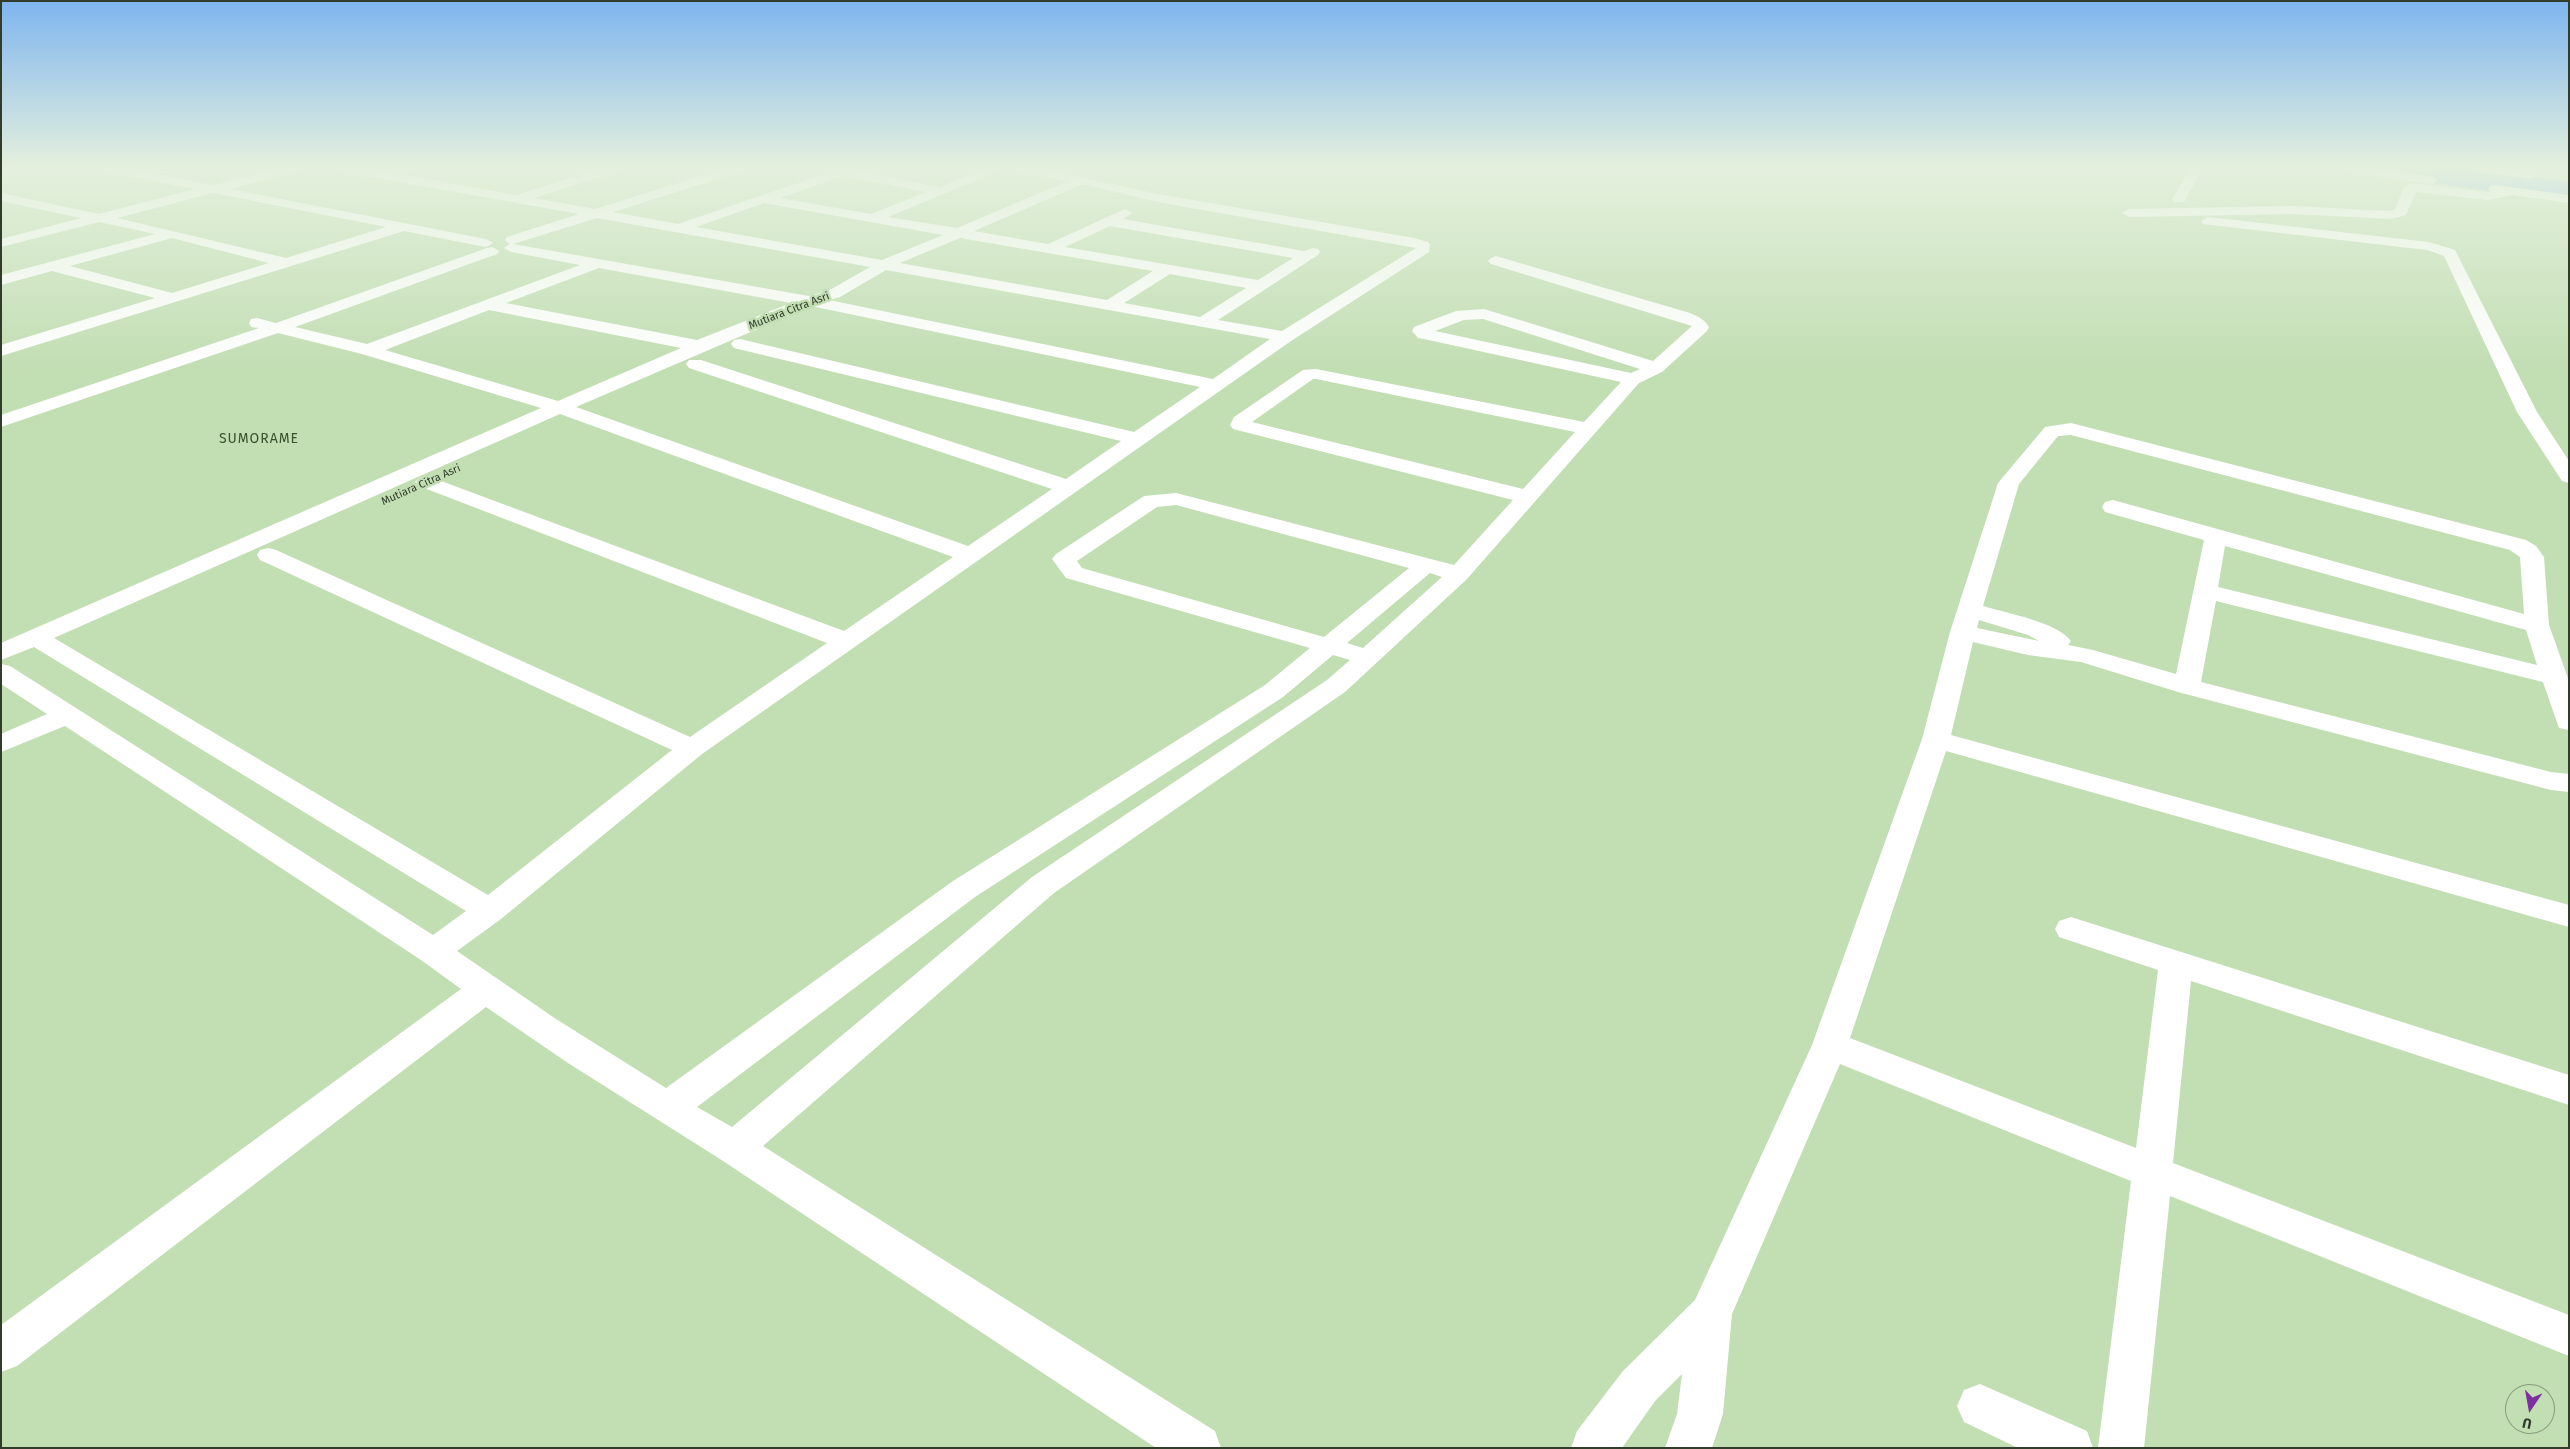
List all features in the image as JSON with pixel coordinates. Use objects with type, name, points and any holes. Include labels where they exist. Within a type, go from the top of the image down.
[{"type":"street","points":[[1,242],[28,236]]},
{"type":"street","points":[[1,280],[167,236]]},
{"type":"street","points":[[179,236],[287,263]]},
{"type":"street","points":[[6,346],[172,298],[374,236]]},
{"type":"street","points":[[438,236],[485,247]]},
{"type":"street","points":[[2,409],[485,247],[511,244],[535,236]]},
{"type":"street","points":[[720,236],[1285,337]]},
{"type":"street","name":"Mutiara Citra Asri","points":[[697,355],[740,344],[832,299],[884,265],[950,236]]},
{"type":"street","points":[[979,236],[1259,285]]},
{"type":"street","points":[[1051,248],[1077,236]]},
{"type":"street","points":[[1190,236],[1305,256]]},
{"type":"street","points":[[1203,322],[1305,256],[1342,236]]},
{"type":"street","points":[[433,952],[490,911],[692,748],[1285,337],[1424,249],[1423,246],[1414,242],[1373,236]]},
{"type":"street","points":[[2337,236],[2429,246],[2450,254],[2527,412],[2569,477]]},
{"type":"street","points":[[511,244],[597,264],[809,301]]},
{"type":"street","points":[[2,409],[277,328],[485,247]]},
{"type":"street","points":[[734,1148],[1043,885],[1336,686],[1459,574],[1633,379],[1656,368],[1701,327],[1699,323],[1496,261]]},
{"type":"street","points":[[368,350],[597,264]]},
{"type":"street","points":[[52,266],[172,298]]},
{"type":"street","points":[[1109,306],[1169,268]]},
{"type":"street","points":[[832,299],[1217,385]]},
{"type":"street","name":"Mutiara Citra Asri","points":[[2,666],[47,644],[697,355],[809,301],[832,299]]},
{"type":"street","points":[[488,304],[697,355],[1068,487]]},
{"type":"street","points":[[1633,379],[1424,334],[1420,331],[1462,315],[1484,314],[1656,368]]},
{"type":"street","points":[[257,324],[368,350],[569,412],[970,555]]},
{"type":"street","points":[[740,344],[1137,439]]},
{"type":"street","points":[[1528,497],[1240,425],[1241,421],[1308,374],[1316,374],[1589,429]]},
{"type":"street","name":"Mutiara Citra Asri","points":[[196,588],[426,482],[569,412]]},
{"type":"street","points":[[1688,1448],[1700,1414],[1710,1314],[1830,1045],[1936,740],[1967,621],[2009,483],[2052,431],[2071,429],[2518,545],[2528,551],[2532,557],[2537,625],[2569,722]]},
{"type":"street","points":[[426,482],[846,642]]},
{"type":"street","points":[[1368,657],[1074,573],[1064,559],[1152,501],[1176,499],[1459,574]]},
{"type":"street","points":[[2113,507],[2537,625]]},
{"type":"street","points":[[2187,686],[2216,536]]},
{"type":"street","points":[[268,555],[692,748]]},
{"type":"street","points":[[667,1108],[964,889],[1274,691],[1425,566]]},
{"type":"street","points":[[2205,591],[2555,677]]},
{"type":"street","points":[[1967,621],[2028,647],[2084,655],[2187,686],[2551,781],[2569,784]]},
{"type":"street","name":"Mutiara Citra Asri","points":[[47,644],[115,624]]},
{"type":"street","points":[[47,644],[490,911]]},
{"type":"street","points":[[2,666],[67,715],[433,952],[485,989],[667,1108],[734,1148],[1198,1448]]},
{"type":"street","points":[[1,744],[67,715]]},
{"type":"street","points":[[1936,740],[2569,916]]},
{"type":"street","points":[[2071,929],[2569,1090]]},
{"type":"street","points":[[2121,1448],[2176,964]]},
{"type":"street","points":[[1,1351],[485,989]]},
{"type":"street","points":[[1830,1045],[2569,1336]]},
{"type":"street","points":[[1594,1448],[1639,1386],[1710,1314]]},
{"type":"street","points":[[1980,1406],[2070,1448]]},
{"type":"district","name":"SUMORAME","points":[[259,439]]}]
